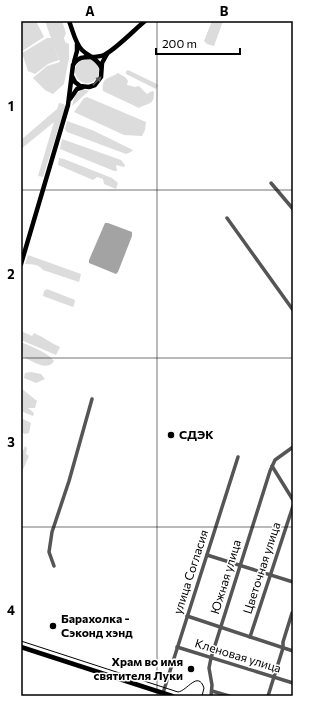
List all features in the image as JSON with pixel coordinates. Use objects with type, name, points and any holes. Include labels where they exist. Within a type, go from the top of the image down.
[{"type":"main road","points":[[69,21],[81,50],[97,60],[102,68]]},
{"type":"main road","points":[[72,67],[79,58],[84,56],[99,56],[108,52],[145,21]]},
{"type":"main road","points":[[21,264],[68,105],[72,67],[76,55],[77,42]]},
{"type":"main road","points":[[68,105],[75,91],[83,87],[89,87],[98,82],[102,74],[102,63],[108,52]]},
{"type":"main road","points":[[72,75],[75,82],[83,87]]},
{"type":"main road","points":[[21,647],[172,696]]},
{"type":"street","points":[[271,184],[293,209]]},
{"type":"street","points":[[227,218],[293,310]]},
{"type":"street","points":[[54,566],[49,552],[52,532],[69,480],[92,399]]},
{"type":"street","points":[[293,447],[274,460],[272,466],[293,500]]},
{"type":"street","name":"улица Согласия","points":[[163,693],[238,457]]},
{"type":"street","name":"Южная улица","points":[[211,696],[212,691],[209,668],[211,658],[272,466]]},
{"type":"street","name":"Цветочная улица","points":[[250,637],[293,506]]},
{"type":"street","points":[[207,555],[293,582]]},
{"type":"street","points":[[268,696],[293,611]]},
{"type":"street","points":[[187,616],[293,651]]},
{"type":"street","name":"Кленовая улица","points":[[177,647],[293,683]]},
{"type":"street","points":[[212,691],[228,696]]},
{"type":"shaded area","points":[[21,21],[36,21],[44,37],[21,52]]},
{"type":"shaded area","points":[[45,21],[62,21],[66,33],[64,38],[65,42],[69,44],[69,58],[64,84],[53,94],[45,90],[33,78],[47,66],[60,62],[53,42],[59,60],[48,64],[35,74],[28,71],[22,53],[47,38],[51,38]]},
{"type":"shaded area","points":[[212,21],[223,21],[214,46],[207,44],[204,41]]},
{"type":"shaded area","points":[[87,59],[92,60],[98,66],[98,76],[92,82],[87,83],[82,82],[76,76],[75,71],[76,66],[82,60]]},
{"type":"shaded area","points":[[128,70],[157,84],[158,86],[156,89],[126,74],[126,71]]},
{"type":"shaded area","points":[[118,73],[125,77],[128,81],[127,85],[135,87],[139,86],[147,94],[152,91],[154,92],[152,102],[139,108],[103,91],[103,83],[105,80]]},
{"type":"shaded area","points":[[83,89],[89,91],[72,106],[75,95]]},
{"type":"shaded area","points":[[87,97],[146,122],[145,130],[142,136],[124,135],[74,112],[84,98]]},
{"type":"shaded area","points":[[59,103],[64,104],[65,107],[43,177],[38,176],[54,122],[21,149],[21,140],[57,109]]},
{"type":"shaded area","points":[[67,121],[92,130],[133,150],[126,154],[67,132],[65,129]]},
{"type":"shaded area","points":[[62,139],[121,160],[125,165],[124,167],[116,165],[117,171],[114,171],[60,149]]},
{"type":"shaded area","points":[[59,158],[112,178],[118,183],[116,189],[104,184],[103,179],[97,177],[93,180],[58,165]]},
{"type":"shaded area","points":[[105,223],[132,232],[132,236],[116,274],[89,263]]},
{"type":"shaded area","points":[[28,255],[81,274],[79,282],[43,270],[37,265],[25,264]]},
{"type":"shaded area","points":[[47,289],[75,300],[73,307],[43,296],[44,291]]},
{"type":"shaded area","points":[[21,331],[32,336],[34,333],[60,347],[56,355],[21,340]]},
{"type":"shaded area","points":[[21,342],[44,353],[54,361],[48,366],[44,366],[23,357],[23,354],[21,354]]},
{"type":"shaded area","points":[[31,372],[41,374],[45,379],[36,383],[24,378],[25,373]]},
{"type":"shaded area","points":[[21,388],[37,401],[35,408],[28,408],[34,413],[33,416],[21,411]]},
{"type":"shaded area","points":[[21,418],[31,423],[29,433],[25,434],[21,432]]},
{"type":"shaded area","points":[[25,446],[27,448],[26,454],[29,456],[21,474],[21,456]]},
{"type":"tram line","points":[[21,641],[178,692],[192,683],[199,681],[202,683],[204,688],[202,696]]},
{"type":"place","name":"СДЭК","points":[[171,435]]},
{"type":"place","name":"Барахолка - Сэконд хэнд","points":[[53,626]]},
{"type":"place","name":"Храм во имя святителя Луки","points":[[191,669]]}]
